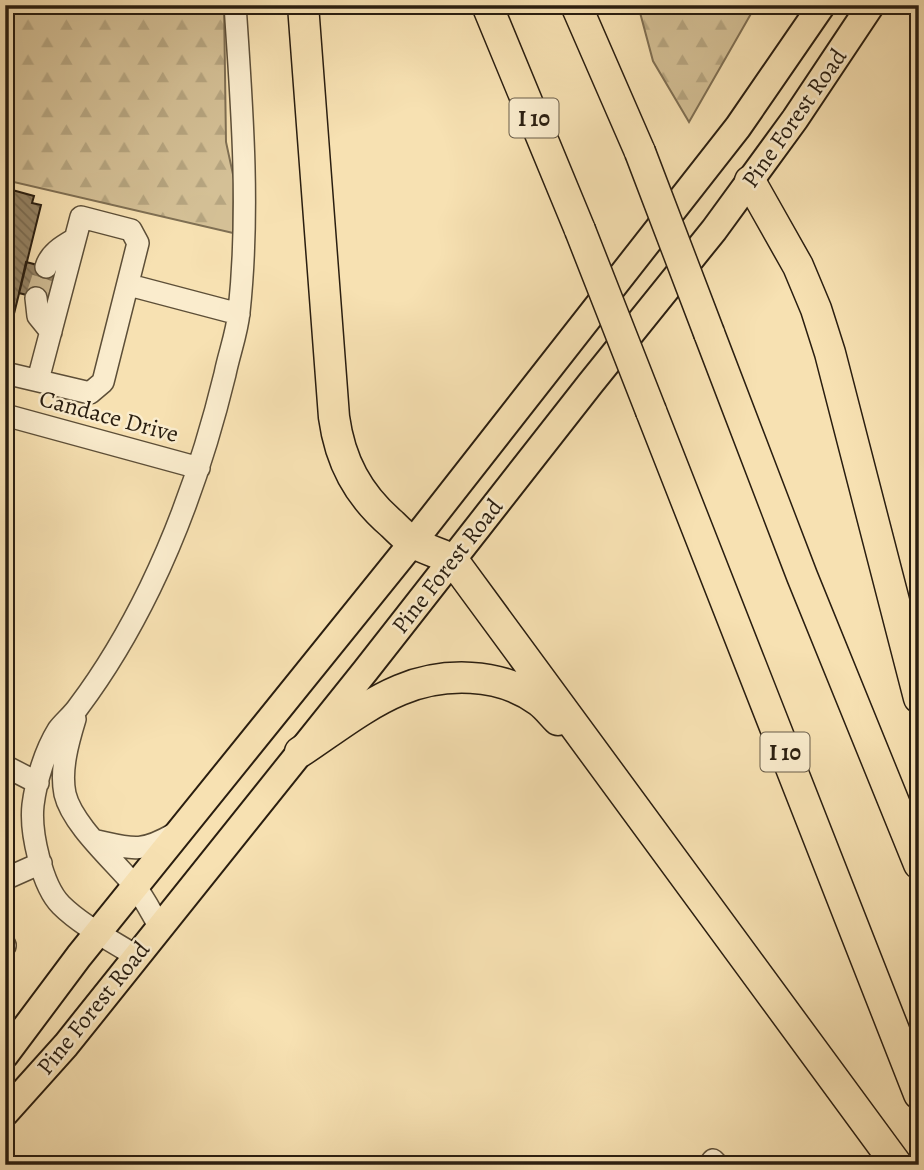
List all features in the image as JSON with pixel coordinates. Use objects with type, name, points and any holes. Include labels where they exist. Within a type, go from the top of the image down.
[{"type":"highway","points":[[303,5],[337,440],[345,463],[359,489],[375,510],[413,542],[452,559],[897,1165]]},
{"type":"highway","name":"I 10","points":[[487,5],[580,230],[919,1094]]},
{"type":"highway","points":[[576,5],[640,152],[802,576],[919,864]]},
{"type":"highway","points":[[750,181],[798,266],[816,309],[830,353],[919,698]]},
{"type":"highway","points":[[300,752],[383,698],[402,689],[447,677],[504,683],[538,700],[606,767]]},
{"type":"main road","name":"Pine Forest Road","points":[[8,1044],[413,542],[738,127],[822,5]]},
{"type":"main road","name":"Pine Forest Road","points":[[5,1113],[66,1045],[750,181],[795,120],[871,5]]},
{"type":"street","points":[[136,956],[60,905],[41,863],[34,836],[33,806],[43,766],[58,730],[79,707],[125,634],[168,550],[199,468],[221,390],[239,314],[245,214],[245,144],[235,5]]},
{"type":"street","points":[[5,373],[90,393],[103,382],[138,243],[131,230],[81,217],[38,380]]},
{"type":"street","points":[[46,267],[58,249],[75,240]]},
{"type":"street","points":[[129,285],[239,314]]},
{"type":"street","points":[[36,298],[38,316],[51,332]]},
{"type":"street","name":"Candace Drive","points":[[5,415],[199,468]]},
{"type":"street","points":[[79,707],[65,761],[66,795],[73,815],[136,887],[159,926]]},
{"type":"street","points":[[5,766],[38,783]]},
{"type":"street","points":[[97,841],[128,848],[151,847],[184,827]]},
{"type":"street","points":[[5,879],[41,863]]},
{"type":"street","points":[[709,1165],[713,1160],[718,1165]]},
{"type":"green space","points":[[5,5],[224,5],[226,142],[234,179],[233,233],[5,180]]},
{"type":"green space","points":[[638,5],[756,5],[689,122],[653,61]]},
{"type":"building","points":[[5,188],[34,196],[32,203],[41,205],[6,346]]},
{"type":"building","points":[[26,262],[61,271],[53,302],[19,293]]},
{"type":"tunnel","points":[[36,298],[46,267]]}]
